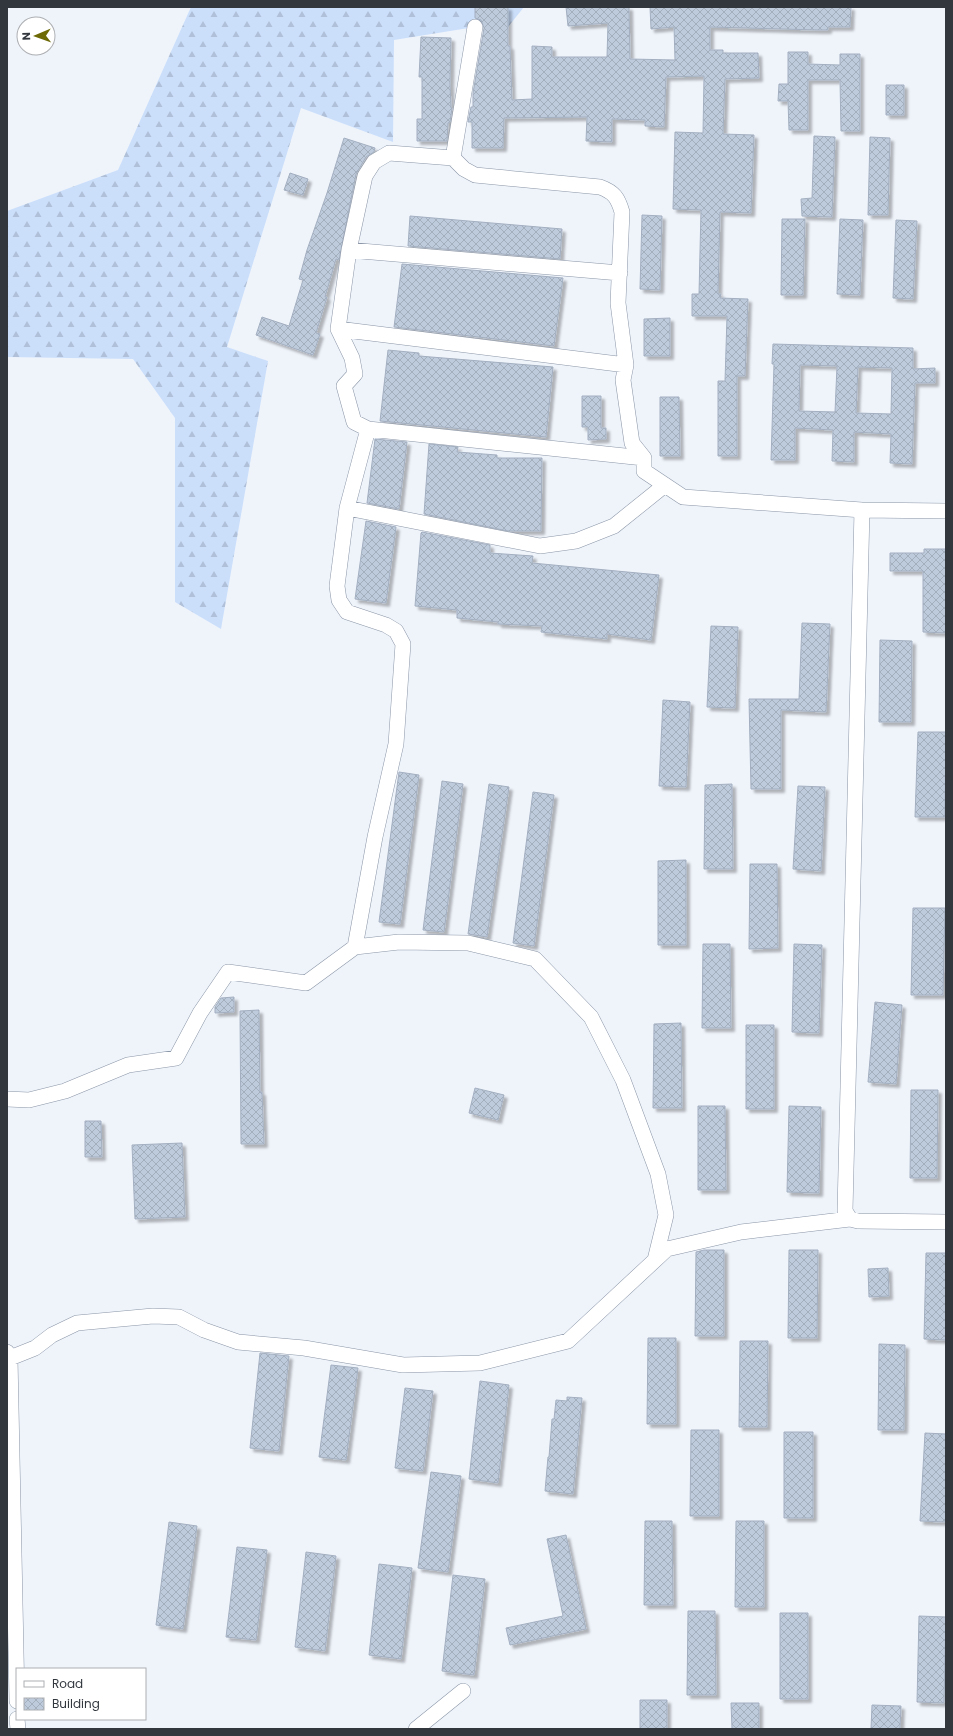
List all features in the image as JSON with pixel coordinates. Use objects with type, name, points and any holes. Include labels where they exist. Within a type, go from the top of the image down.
[{"type":"street","points":[[453,158],[475,27]]},
{"type":"street","points":[[644,458],[368,429],[354,422],[344,386],[355,374],[352,358],[338,329],[349,250],[365,176],[374,162],[389,153],[453,158],[464,169],[475,175],[600,187],[610,191],[619,202],[622,212],[618,303],[626,365],[623,380],[632,443],[644,458],[644,471],[664,485],[684,496],[696,498],[862,510],[946,511]]},
{"type":"street","points":[[349,250],[620,273]]},
{"type":"street","points":[[338,329],[626,365]]},
{"type":"street","points":[[355,947],[375,837],[396,744],[403,644],[396,631],[386,625],[347,612],[339,600],[337,586],[347,508],[368,429]]},
{"type":"street","points":[[347,508],[540,546],[576,541],[614,526],[664,485]]},
{"type":"street","points":[[850,1219],[846,1211],[862,510]]},
{"type":"street","points":[[7,1099],[29,1100],[65,1091],[128,1065],[176,1058],[200,1013],[228,972],[306,983],[355,947],[399,942],[468,943],[535,959],[591,1017],[623,1080],[658,1174],[666,1215],[655,1260]]},
{"type":"street","points":[[16,1668],[9,1355],[35,1348],[52,1335],[77,1323],[153,1316],[179,1317],[204,1330],[238,1342],[304,1348],[403,1365],[480,1363],[568,1340],[667,1249],[741,1232],[850,1219],[858,1221],[946,1222]]},
{"type":"street","points":[[416,1729],[463,1691]]},
{"type":"green space","points":[[191,7],[524,7],[508,27],[475,27],[394,40],[393,142],[301,108],[227,347],[268,361],[221,629],[175,602],[175,418],[133,359],[7,357],[7,211],[118,170]]},
{"type":"building","points":[[475,7],[508,7],[508,46],[510,46],[512,100],[532,99],[532,46],[552,47],[552,57],[607,57],[608,23],[568,26],[566,7],[629,7],[630,59],[675,60],[674,27],[651,29],[650,7],[851,7],[850,27],[828,27],[828,30],[818,30],[710,27],[710,50],[723,50],[723,53],[758,53],[759,78],[725,79],[723,134],[754,135],[751,213],[720,212],[718,294],[721,294],[720,298],[748,299],[745,376],[737,376],[737,456],[718,456],[718,381],[725,381],[727,316],[692,316],[692,294],[699,294],[701,210],[673,209],[675,132],[703,133],[704,76],[666,77],[664,127],[645,126],[645,120],[612,119],[612,142],[586,141],[587,117],[504,118],[503,148],[472,148],[472,122],[468,122],[471,107],[473,107],[473,93],[484,28],[481,20],[475,18]]},
{"type":"building","points":[[421,37],[451,38],[450,83],[452,108],[450,122],[448,123],[447,141],[417,141],[417,119],[422,119],[422,77],[419,77]]},
{"type":"building","points":[[788,52],[808,52],[808,64],[840,65],[840,54],[860,54],[860,131],[841,131],[840,80],[808,80],[808,130],[789,130],[788,101],[778,101],[779,84],[788,84]]},
{"type":"building","points":[[886,85],[904,85],[904,115],[886,115]]},
{"type":"building","points":[[814,136],[835,137],[832,217],[802,216],[801,199],[812,198]]},
{"type":"building","points":[[870,137],[890,138],[888,215],[868,215]]},
{"type":"building","points":[[344,138],[375,148],[374,152],[366,157],[356,174],[339,260],[336,259],[325,297],[327,297],[316,333],[320,334],[313,355],[256,335],[262,317],[289,326],[303,280],[299,279],[307,250]]},
{"type":"building","points":[[290,173],[308,179],[303,195],[284,190]]},
{"type":"building","points":[[642,215],[662,216],[660,290],[640,289]]},
{"type":"building","points":[[410,216],[562,229],[560,259],[408,246]]},
{"type":"building","points":[[782,219],[805,219],[803,295],[781,295]]},
{"type":"building","points":[[840,219],[863,220],[860,295],[837,294]]},
{"type":"building","points":[[896,220],[917,221],[913,299],[893,298]]},
{"type":"building","points":[[402,264],[563,278],[554,346],[394,327]]},
{"type":"building","points":[[670,318],[670,356],[644,356],[644,319]]},
{"type":"building","points":[[773,344],[913,348],[913,369],[935,368],[935,383],[915,383],[912,464],[890,463],[891,434],[854,432],[854,462],[832,461],[833,430],[795,428],[795,460],[771,460],[774,364],[772,364]],"holes":[[[800,365],[837,366],[835,412],[799,411]],[[858,367],[892,368],[891,414],[856,413]]]},
{"type":"building","points":[[388,350],[419,353],[419,356],[553,367],[546,437],[380,421]]},
{"type":"building","points":[[582,396],[601,396],[601,428],[606,428],[606,439],[588,440],[588,427],[582,427]]},
{"type":"building","points":[[660,397],[679,397],[680,456],[660,456]]},
{"type":"building","points":[[375,439],[407,442],[399,509],[367,503]]},
{"type":"building","points":[[429,444],[458,447],[457,452],[497,455],[497,458],[542,458],[541,531],[508,531],[424,514]]},
{"type":"building","points":[[366,521],[396,527],[386,603],[355,599]]},
{"type":"building","points":[[422,532],[490,545],[490,553],[533,556],[532,563],[659,575],[651,640],[607,634],[607,639],[541,632],[542,626],[498,624],[498,622],[457,618],[457,610],[415,606]]},
{"type":"building","points":[[924,549],[946,549],[946,633],[923,632],[923,571],[890,571],[890,553],[924,553]]},
{"type":"building","points":[[802,623],[830,624],[826,712],[781,710],[781,789],[751,789],[749,699],[799,699]]},
{"type":"building","points":[[711,626],[738,627],[735,708],[707,707]]},
{"type":"building","points":[[880,640],[912,641],[911,722],[879,722]]},
{"type":"building","points":[[663,700],[690,702],[686,787],[659,786]]},
{"type":"building","points":[[918,732],[946,732],[945,817],[915,817]]},
{"type":"building","points":[[399,772],[419,775],[400,924],[379,922]]},
{"type":"building","points":[[442,781],[463,784],[444,932],[423,930]]},
{"type":"building","points":[[489,784],[509,787],[487,937],[468,934]]},
{"type":"building","points":[[732,784],[733,869],[704,869],[705,785]]},
{"type":"building","points":[[798,786],[825,787],[821,871],[793,869]]},
{"type":"building","points":[[533,792],[554,795],[534,946],[513,943]]},
{"type":"building","points":[[686,860],[686,945],[658,945],[658,861]]},
{"type":"building","points":[[750,864],[777,864],[778,948],[749,949]]},
{"type":"building","points":[[913,908],[945,908],[943,995],[911,995]]},
{"type":"building","points":[[703,944],[730,944],[731,1028],[702,1028]]},
{"type":"building","points":[[794,944],[822,945],[819,1033],[792,1032]]},
{"type":"building","points":[[234,997],[234,1012],[215,1013],[215,1007],[221,998]]},
{"type":"building","points":[[875,1002],[902,1005],[896,1084],[868,1082]]},
{"type":"building","points":[[259,1010],[260,1092],[262,1092],[264,1144],[241,1144],[240,1011]]},
{"type":"building","points":[[681,1023],[682,1108],[653,1108],[654,1024]]},
{"type":"building","points":[[746,1025],[774,1025],[774,1109],[746,1109]]},
{"type":"building","points":[[475,1088],[504,1095],[498,1120],[469,1113]]},
{"type":"building","points":[[911,1090],[938,1090],[937,1178],[910,1178]]},
{"type":"building","points":[[698,1106],[725,1106],[726,1190],[698,1190]]},
{"type":"building","points":[[789,1106],[821,1107],[819,1193],[787,1192]]},
{"type":"building","points":[[85,1121],[101,1121],[102,1157],[85,1157]]},
{"type":"building","points":[[182,1143],[185,1217],[135,1219],[132,1145]]},
{"type":"building","points":[[704,1250],[724,1250],[724,1336],[695,1336],[696,1252]]},
{"type":"building","points":[[789,1250],[818,1250],[817,1338],[788,1338]]},
{"type":"building","points":[[926,1253],[946,1253],[946,1340],[924,1339]]},
{"type":"building","points":[[888,1268],[889,1296],[869,1297],[868,1269]]},
{"type":"building","points":[[648,1338],[676,1338],[676,1424],[647,1424]]},
{"type":"building","points":[[740,1341],[768,1341],[767,1427],[739,1427]]},
{"type":"building","points":[[879,1344],[905,1345],[904,1430],[878,1430]]},
{"type":"building","points":[[260,1353],[289,1356],[279,1451],[250,1448]]},
{"type":"building","points":[[331,1365],[358,1368],[346,1460],[319,1457]]},
{"type":"building","points":[[480,1381],[509,1385],[498,1483],[469,1479]]},
{"type":"building","points":[[405,1388],[433,1391],[423,1471],[395,1468]]},
{"type":"building","points":[[567,1397],[582,1398],[573,1494],[545,1491],[552,1419],[554,1419],[556,1400],[567,1401]]},
{"type":"building","points":[[691,1430],[719,1430],[719,1516],[690,1516]]},
{"type":"building","points":[[784,1432],[813,1432],[813,1518],[784,1518]]},
{"type":"building","points":[[925,1433],[946,1434],[946,1522],[920,1521]]},
{"type":"building","points":[[431,1472],[461,1476],[448,1572],[418,1568]]},
{"type":"building","points":[[645,1521],[672,1521],[673,1605],[644,1605]]},
{"type":"building","points":[[736,1521],[764,1521],[764,1607],[735,1607]]},
{"type":"building","points":[[169,1522],[197,1526],[183,1629],[156,1625]]},
{"type":"building","points":[[566,1535],[586,1629],[510,1645],[506,1628],[563,1616],[547,1539]]},
{"type":"building","points":[[237,1547],[267,1550],[256,1640],[226,1637]]},
{"type":"building","points":[[306,1552],[336,1556],[325,1651],[295,1647]]},
{"type":"building","points":[[379,1564],[412,1568],[401,1659],[369,1655]]},
{"type":"building","points":[[453,1575],[485,1579],[474,1675],[442,1671]]},
{"type":"building","points":[[688,1611],[715,1611],[716,1695],[687,1695]]},
{"type":"building","points":[[780,1613],[808,1613],[808,1699],[780,1699]]},
{"type":"building","points":[[919,1616],[946,1617],[944,1703],[917,1702]]},
{"type":"building","points":[[640,1700],[667,1700],[667,1729],[640,1729]]},
{"type":"building","points":[[731,1703],[759,1703],[759,1729],[732,1729]]},
{"type":"building","points":[[872,1705],[901,1706],[900,1729],[871,1729]]}]
